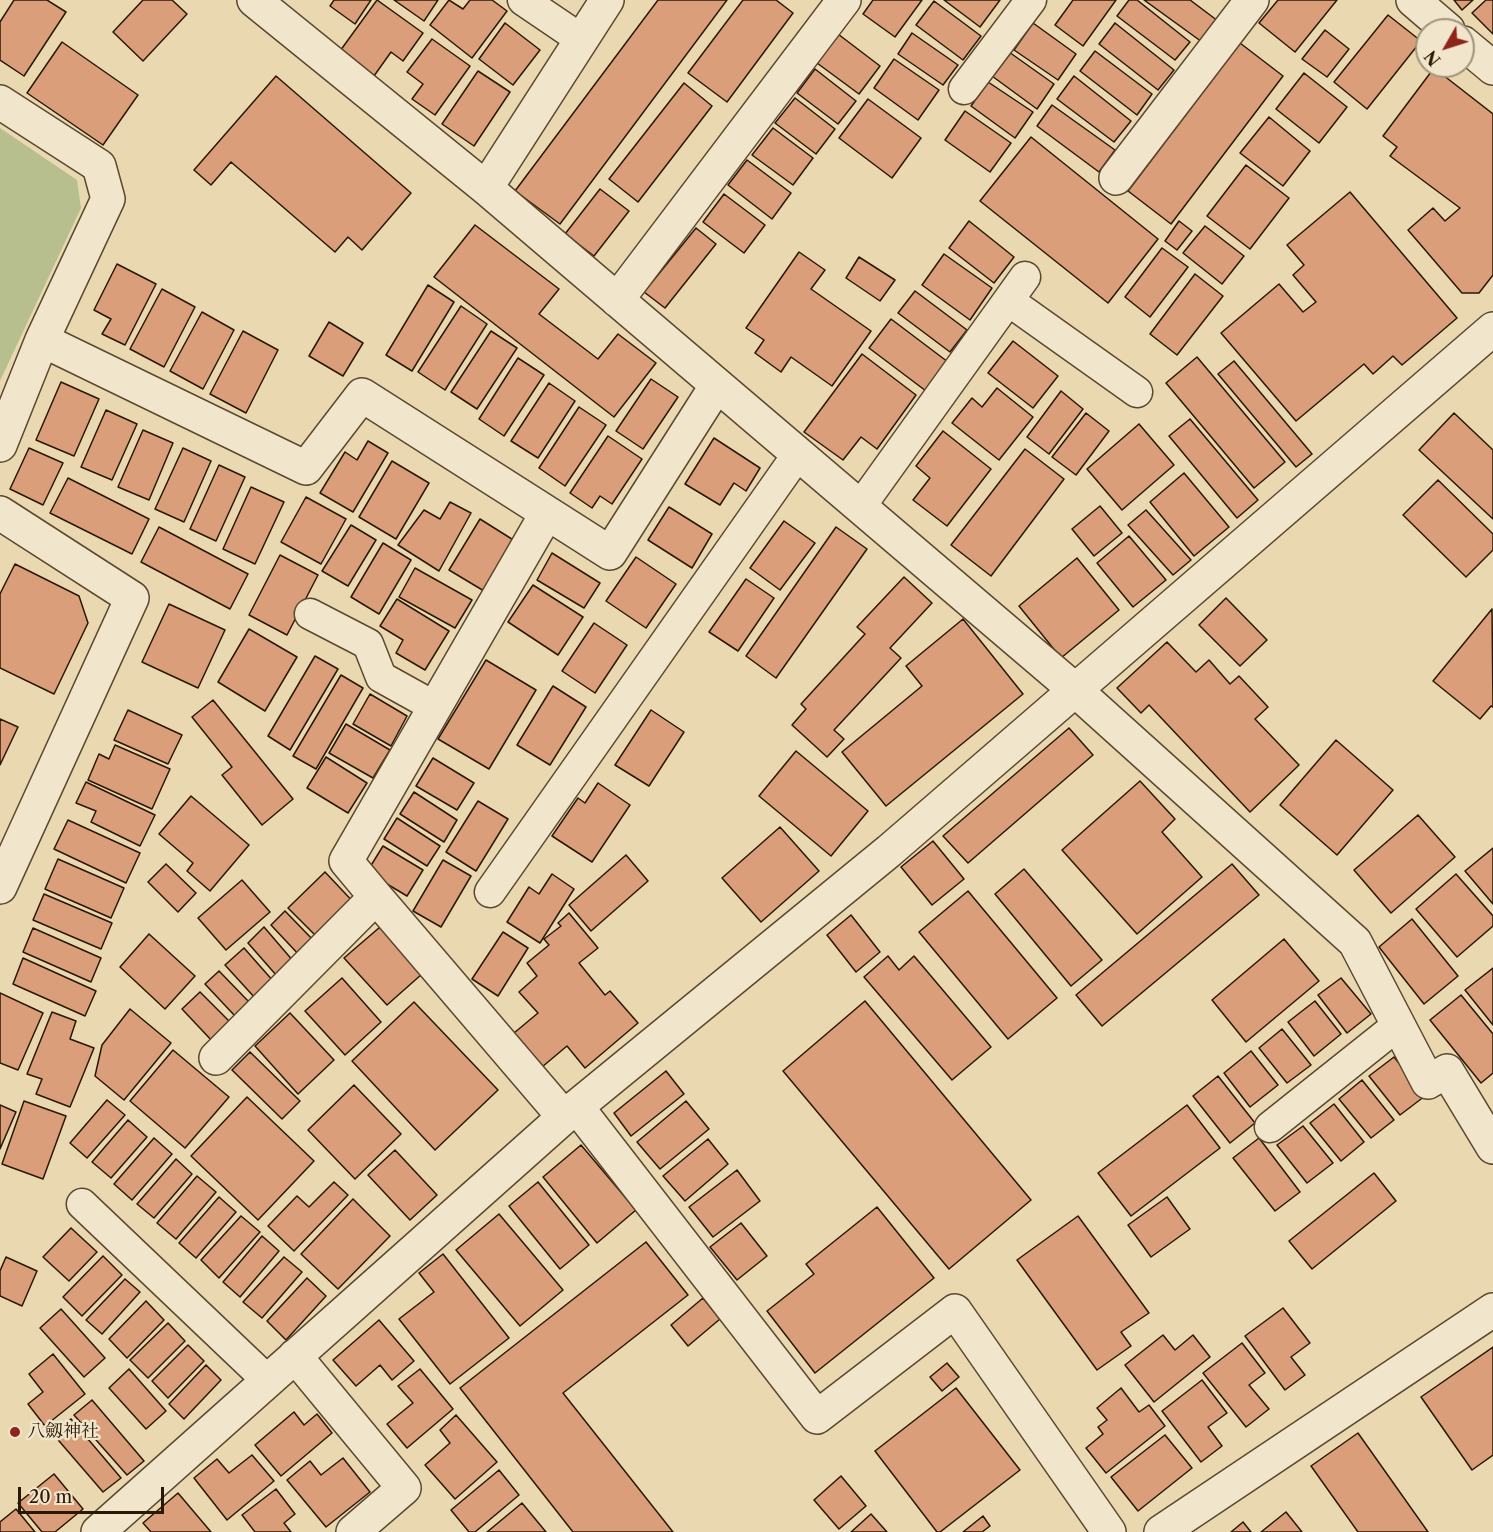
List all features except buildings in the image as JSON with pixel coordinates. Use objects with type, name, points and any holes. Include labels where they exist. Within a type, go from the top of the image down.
[{"type":"street","points":[[254,0],[486,188],[1074,689],[1355,942],[1428,1082],[1447,1071],[1493,1147]]},
{"type":"street","points":[[486,188],[607,0]]},
{"type":"street","points":[[617,300],[844,0]]},
{"type":"street","points":[[1116,178],[1252,0]]},
{"type":"street","points":[[1413,0],[1434,18]]},
{"type":"street","points":[[1475,53],[1493,68]]},
{"type":"street","points":[[0,102],[99,166],[108,199],[42,340],[0,445]]},
{"type":"street","points":[[98,1532],[570,1112],[889,851],[1493,329]]},
{"type":"street","points":[[42,340],[306,468],[362,395],[610,553],[717,385]]},
{"type":"street","points":[[0,513],[132,598],[0,887]]},
{"type":"street","points":[[547,513],[346,861],[570,1112],[817,1417],[955,1311],[1109,1532]]},
{"type":"street","points":[[216,1058],[376,897]]},
{"type":"street","points":[[1161,1532],[1493,1310]]},
{"type":"street","points":[[296,1356],[404,1488],[353,1532]]},
{"type":"lane","points":[[523,0],[582,40]]},
{"type":"lane","points":[[964,89],[1031,0]]},
{"type":"lane","points":[[860,507],[1026,277]]},
{"type":"lane","points":[[1009,301],[1137,392]]},
{"type":"lane","points":[[490,891],[798,454]]},
{"type":"lane","points":[[310,614],[368,644],[381,677],[435,707]]},
{"type":"lane","points":[[1270,1127],[1398,1025]]},
{"type":"lane","points":[[82,1204],[268,1381]]},
{"type":"green space","points":[[0,128],[77,180],[81,208],[0,381]]},
{"type":"place","name":"八劔神社","points":[[15,1432]]}]
